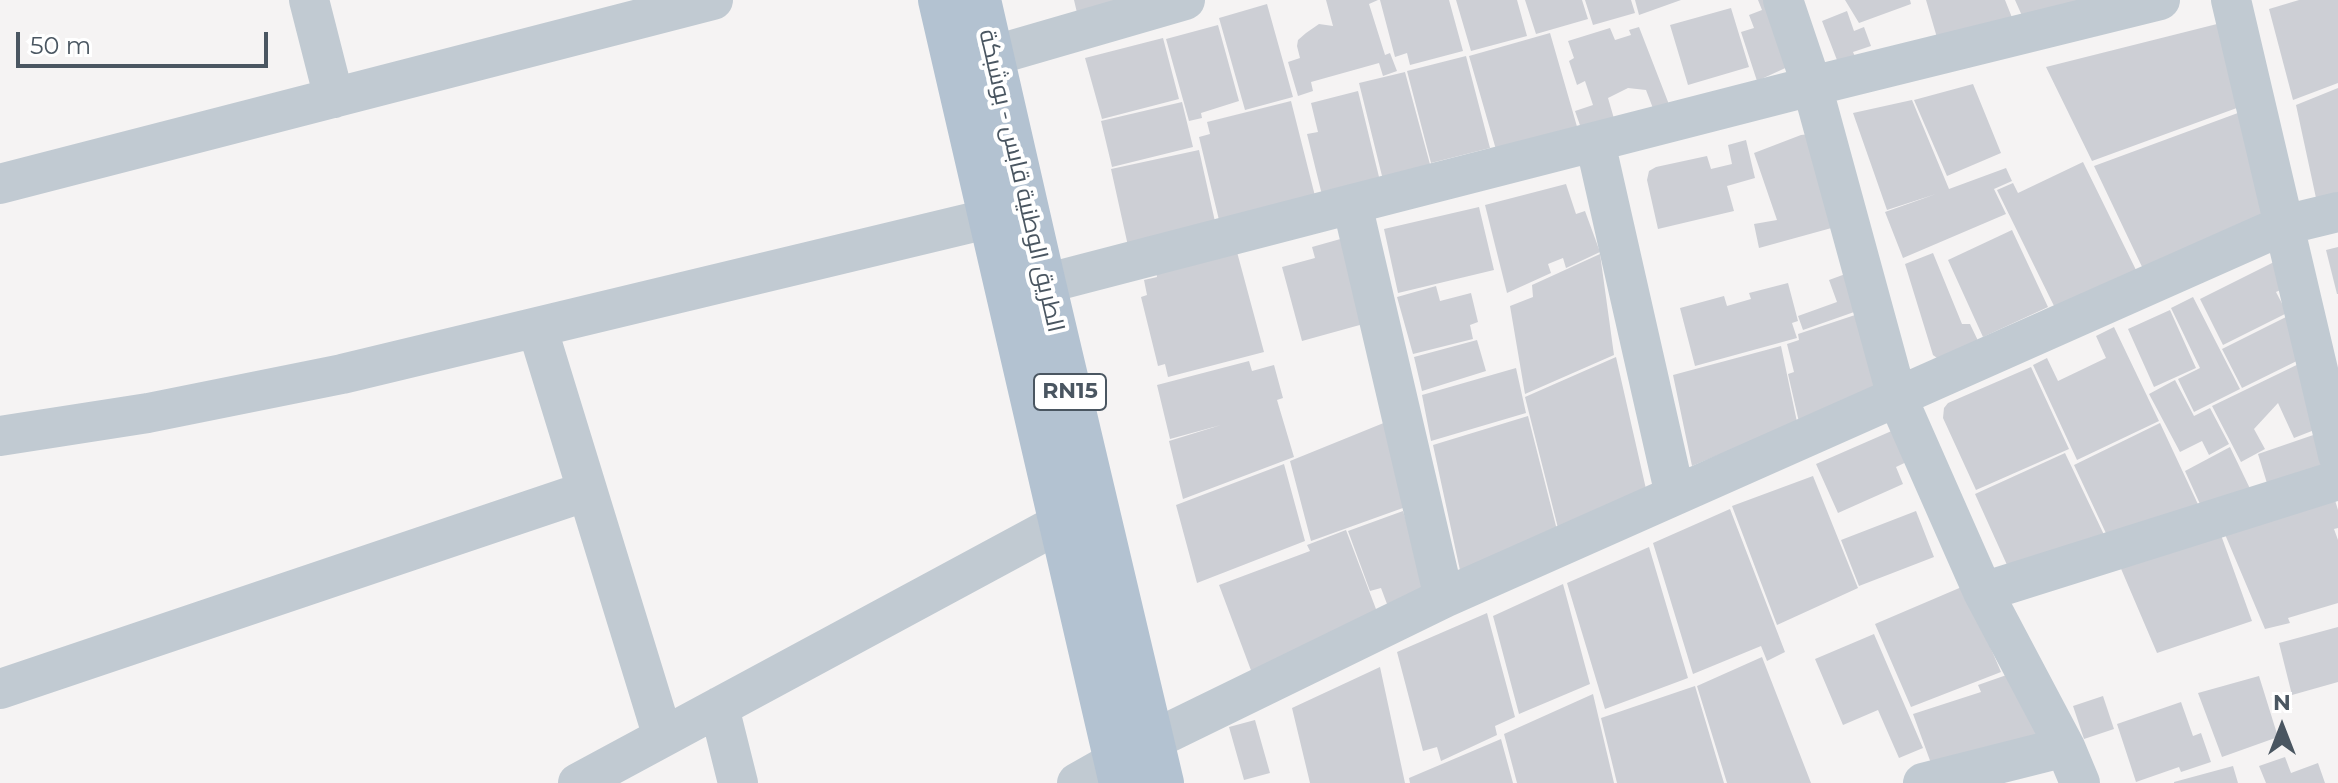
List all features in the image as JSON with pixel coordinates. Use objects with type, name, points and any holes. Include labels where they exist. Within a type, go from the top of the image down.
[{"type":"main road","name":"الطريق الوطنية قابس - بوشبكة","points":[[940,0],[1062,522],[1130,761],[1162,783]]},
{"type":"main road","name":"الطريق الوطنية قابس - بوشبكة","points":[[979,0],[1044,284],[1130,761]]},
{"type":"street","points":[[309,0],[334,98]]},
{"type":"street","points":[[0,184],[334,98],[580,17],[713,0]]},
{"type":"street","points":[[992,56],[1185,0]]},
{"type":"street","points":[[1783,0],[1812,86],[1897,397],[1983,592],[2065,747],[2080,783]]},
{"type":"street","points":[[1044,284],[1812,86],[2160,0]]},
{"type":"street","points":[[2231,0],[2338,455]]},
{"type":"street","points":[[1595,142],[1675,495]]},
{"type":"street","points":[[1352,204],[1444,598]]},
{"type":"street","points":[[1077,783],[1130,761],[1444,598],[2284,225],[2338,212]]},
{"type":"street","points":[[0,436],[163,410],[342,374],[991,218]]},
{"type":"street","points":[[537,327],[663,737]]},
{"type":"street","points":[[1983,592],[2338,480]]},
{"type":"street","points":[[0,689],[587,491]]},
{"type":"street","points":[[578,783],[1062,522]]},
{"type":"street","points":[[719,707],[738,783]]},
{"type":"street","points":[[1923,783],[2065,747]]},
{"type":"building","points":[[1074,0],[1136,0],[1078,17]]},
{"type":"building","points":[[1326,0],[1378,0],[1369,4],[1385,55],[1390,53],[1397,71],[1383,76],[1379,63],[1311,82],[1313,91],[1298,96],[1288,62],[1300,58],[1298,40],[1306,33],[1319,24],[1333,26]]},
{"type":"building","points":[[1380,0],[1449,0],[1463,51],[1410,65],[1407,53],[1395,57]]},
{"type":"building","points":[[1456,0],[1517,0],[1527,36],[1471,51]]},
{"type":"building","points":[[1525,0],[1582,0],[1588,19],[1536,34]]},
{"type":"building","points":[[1585,0],[1631,0],[1635,13],[1593,25]]},
{"type":"building","points":[[1635,0],[1681,0],[1639,15]]},
{"type":"building","points":[[1758,0],[1780,0],[1805,59],[1757,81],[1741,32],[1754,28],[1749,15],[1762,10]]},
{"type":"building","points":[[1845,0],[1910,0],[1911,4],[1859,23]]},
{"type":"building","points":[[1926,0],[2005,0],[2013,20],[1938,41]]},
{"type":"building","points":[[2015,0],[2087,0],[2023,18]]},
{"type":"building","points":[[2299,0],[2338,0],[2338,83],[2293,100],[2269,9]]},
{"type":"building","points":[[1267,4],[1293,97],[1245,110],[1219,18]]},
{"type":"building","points":[[1731,8],[1749,67],[1688,85],[1670,25]]},
{"type":"building","points":[[1847,11],[1854,31],[1864,27],[1871,46],[1853,52],[1857,61],[1840,68],[1822,21]]},
{"type":"building","points":[[2225,22],[2245,105],[2092,161],[2046,67]]},
{"type":"building","points":[[1218,25],[1239,101],[1201,113],[1202,118],[1189,121],[1166,39]]},
{"type":"building","points":[[1639,27],[1670,107],[1654,111],[1646,90],[1628,88],[1608,98],[1615,122],[1582,131],[1575,111],[1593,105],[1585,81],[1577,85],[1569,61],[1574,58],[1568,41],[1610,28],[1615,40],[1631,35],[1629,30]]},
{"type":"building","points":[[1550,33],[1578,130],[1497,153],[1469,56]]},
{"type":"building","points":[[1163,38],[1179,99],[1102,119],[1085,58]]},
{"type":"building","points":[[1466,56],[1490,148],[1431,163],[1407,71]]},
{"type":"building","points":[[1405,72],[1431,168],[1383,180],[1359,83]]},
{"type":"building","points":[[1973,84],[2001,153],[1947,176],[1914,100]]},
{"type":"building","points":[[2338,88],[2338,193],[2316,198],[2296,105]]},
{"type":"building","points":[[1358,91],[1380,181],[1322,195],[1307,134],[1318,132],[1311,103]]},
{"type":"building","points":[[1912,100],[1949,189],[2006,168],[2012,181],[1994,189],[2006,214],[1903,258],[1885,212],[1936,194],[1887,210],[1853,113]]},
{"type":"building","points":[[1291,101],[1315,196],[1219,220],[1199,137],[1210,134],[1207,122]]},
{"type":"building","points":[[1182,102],[1193,147],[1112,167],[1101,121]]},
{"type":"building","points":[[2246,110],[2277,215],[2144,271],[2094,166]]},
{"type":"building","points":[[1810,134],[1846,224],[1759,248],[1754,224],[1777,220],[1754,153]]},
{"type":"building","points":[[1746,140],[1755,178],[1727,186],[1734,211],[1658,229],[1647,180],[1649,171],[1707,156],[1711,169],[1732,164],[1728,145]]},
{"type":"building","points":[[1199,150],[1216,226],[1128,246],[1111,169]]},
{"type":"building","points":[[2083,162],[2136,270],[2056,310],[1997,190],[2013,183],[2018,193]]},
{"type":"building","points":[[1566,184],[1576,214],[1585,211],[1600,252],[1566,268],[1563,258],[1548,264],[1551,273],[1507,293],[1485,205]]},
{"type":"building","points":[[1479,207],[1494,270],[1398,293],[1384,229]]},
{"type":"building","points":[[2012,230],[2048,307],[1983,337],[1948,260]]},
{"type":"building","points":[[1344,238],[1367,323],[1302,341],[1282,267],[1315,258],[1312,247]]},
{"type":"building","points":[[2338,247],[2338,294],[2337,294],[2326,250]]},
{"type":"building","points":[[1237,252],[1264,352],[1168,377],[1165,364],[1158,366],[1141,297],[1147,295],[1144,280],[1157,277],[1156,271]]},
{"type":"building","points":[[1933,253],[1962,324],[1970,324],[1981,347],[1941,361],[1933,355],[1905,264]]},
{"type":"building","points":[[1600,254],[1614,355],[1525,394],[1510,306],[1533,297],[1532,285]]},
{"type":"building","points":[[2276,261],[2289,286],[2276,292],[2287,313],[2223,345],[2200,299]]},
{"type":"building","points":[[1859,269],[1857,311],[1803,330],[1798,316],[1837,302],[1829,280]]},
{"type":"building","points":[[1788,283],[1798,321],[1792,323],[1797,338],[1695,366],[1680,308],[1724,296],[1727,306],[1751,299],[1749,293]]},
{"type":"building","points":[[1436,286],[1440,301],[1471,293],[1478,322],[1470,325],[1473,339],[1413,354],[1397,297]]},
{"type":"building","points":[[2193,297],[2240,389],[2194,412],[2178,379],[2200,368],[2171,308]]},
{"type":"building","points":[[2170,310],[2196,368],[2154,387],[2128,329]]},
{"type":"building","points":[[1867,311],[1892,388],[1799,422],[1788,374],[1794,372],[1787,344],[1799,340],[1798,334]]},
{"type":"building","points":[[2298,311],[2311,354],[2242,388],[2222,349]]},
{"type":"building","points":[[2114,327],[2159,421],[2077,460],[2033,365],[2047,358],[2058,381],[2106,358],[2096,336]]},
{"type":"building","points":[[1477,340],[1486,371],[1422,391],[1414,357]]},
{"type":"building","points":[[1781,346],[1797,422],[1692,466],[1673,375]]},
{"type":"building","points":[[1616,357],[1646,489],[1558,528],[1525,397]]},
{"type":"building","points":[[2311,358],[2322,427],[2294,438],[2278,403],[2254,429],[2265,449],[2241,462],[2212,406]]},
{"type":"building","points":[[1249,361],[1252,371],[1274,365],[1283,398],[1277,400],[1294,457],[1183,499],[1169,441],[1221,425],[1170,439],[1157,385]]},
{"type":"building","points":[[2031,367],[2069,449],[1976,490],[1943,418],[1944,408],[1948,403]]},
{"type":"building","points":[[1516,368],[1526,413],[1431,441],[1422,395]]},
{"type":"building","points":[[2175,380],[2194,416],[2210,408],[2229,444],[2209,455],[2202,441],[2180,452],[2149,394]]},
{"type":"building","points":[[1528,416],[1557,530],[1461,575],[1433,445]]},
{"type":"building","points":[[1391,420],[1414,504],[1311,541],[1290,461]]},
{"type":"building","points":[[2160,423],[2203,515],[2111,544],[2074,465]]},
{"type":"building","points":[[1903,426],[1917,457],[1896,467],[1903,484],[1838,513],[1816,464]]},
{"type":"building","points":[[2322,432],[2330,472],[2270,493],[2258,454]]},
{"type":"building","points":[[2230,447],[2255,499],[2205,515],[2185,471]]},
{"type":"building","points":[[2065,453],[2107,541],[2012,576],[1975,494]]},
{"type":"building","points":[[1284,464],[1305,541],[1197,583],[1176,505]]},
{"type":"building","points":[[1813,476],[1858,588],[1777,625],[1732,506]]},
{"type":"building","points":[[2334,497],[2338,510],[2338,528],[2334,529],[2338,540],[2338,603],[2288,618],[2290,623],[2265,629],[2224,532]]},
{"type":"building","points":[[1730,509],[1785,652],[1767,661],[1761,646],[1693,674],[1653,543]]},
{"type":"building","points":[[1403,511],[1431,596],[1390,612],[1381,588],[1370,591],[1348,531]]},
{"type":"building","points":[[1916,511],[1934,557],[1859,586],[1841,540]]},
{"type":"building","points":[[1346,530],[1379,617],[1252,673],[1219,585],[1310,551],[1307,545]]},
{"type":"building","points":[[2221,535],[2252,621],[2157,653],[2119,564]]},
{"type":"building","points":[[1649,547],[1688,678],[1605,709],[1567,583]]},
{"type":"building","points":[[1563,584],[1590,684],[1519,714],[1493,616]]},
{"type":"building","points":[[1964,586],[2001,672],[1911,707],[1875,624]]},
{"type":"building","points":[[1487,613],[1515,717],[1495,726],[1497,735],[1441,761],[1437,747],[1423,751],[1397,652]]},
{"type":"building","points":[[2338,627],[2338,682],[2292,695],[2279,643]]},
{"type":"building","points":[[1874,634],[1923,748],[1899,758],[1878,710],[1843,725],[1815,659]]},
{"type":"building","points":[[1762,657],[1811,783],[1727,783],[1697,686]]},
{"type":"building","points":[[1380,667],[1405,783],[1310,783],[1292,708]]},
{"type":"building","points":[[2018,671],[2043,737],[1932,766],[1913,714],[1981,692],[1978,685]]},
{"type":"building","points":[[2259,676],[2278,737],[2222,757],[2198,693]]},
{"type":"building","points":[[1695,686],[1724,783],[1617,783],[1601,718]]},
{"type":"building","points":[[1593,694],[1614,783],[1517,783],[1504,734]]},
{"type":"building","points":[[2103,696],[2114,729],[2084,739],[2073,706]]},
{"type":"building","points":[[2181,702],[2193,736],[2201,733],[2211,762],[2181,772],[2179,767],[2136,782],[2117,724]]},
{"type":"building","points":[[1255,720],[1270,773],[1244,780],[1229,727]]},
{"type":"building","points":[[1501,739],[1513,783],[1410,783],[1409,778]]},
{"type":"building","points":[[2285,757],[2291,773],[2318,763],[2325,783],[2266,783],[2259,766]]},
{"type":"building","points":[[2233,766],[2238,783],[2174,783],[2174,782]]}]
